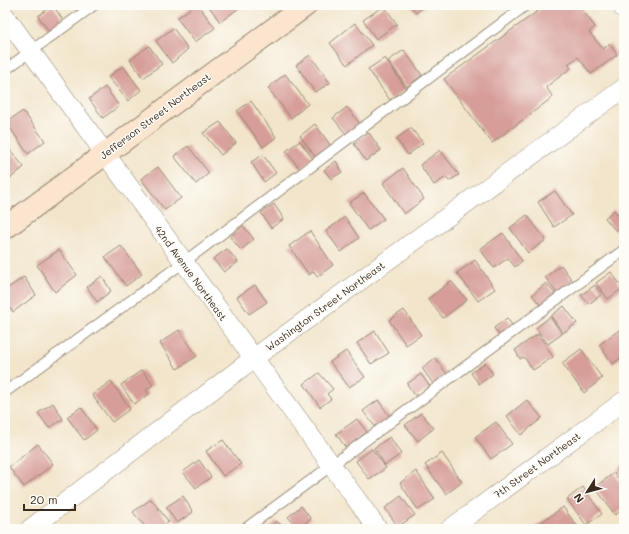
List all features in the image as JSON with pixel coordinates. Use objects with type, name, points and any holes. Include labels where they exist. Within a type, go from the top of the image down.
[{"type":"street","name":"Jefferson Street Northeast","points":[[5,228],[306,5]]},
{"type":"street","points":[[621,5],[624,9]]},
{"type":"street","name":"42nd Avenue Northeast","points":[[5,16],[378,529]]},
{"type":"street","name":"Washington Street Northeast","points":[[30,529],[254,358],[624,88]]},
{"type":"street","name":"7th Street Northeast","points":[[450,529],[624,401]]},
{"type":"lane","points":[[5,70],[94,5]]},
{"type":"lane","points":[[5,392],[184,262],[526,5]]},
{"type":"lane","points":[[245,529],[624,250]]},
{"type":"building","points":[[53,5],[64,22],[50,33],[38,16]]},
{"type":"building","points":[[73,5],[87,5],[78,12]]},
{"type":"building","points":[[195,5],[198,5],[215,28],[195,42],[177,18]]},
{"type":"building","points":[[208,5],[236,5],[239,8],[220,22]]},
{"type":"building","points":[[410,5],[426,5],[416,13]]},
{"type":"building","points":[[546,5],[579,5],[595,27],[589,32],[603,49],[610,44],[617,55],[591,74],[578,57],[568,64],[571,68],[546,87],[553,97],[492,143],[444,79]]},
{"type":"building","points":[[384,6],[397,24],[376,39],[363,20]]},
{"type":"building","points":[[355,23],[372,45],[347,65],[330,43]]},
{"type":"building","points":[[173,28],[188,49],[172,63],[156,41]]},
{"type":"building","points":[[149,46],[162,64],[143,78],[130,60]]},
{"type":"building","points":[[404,50],[422,75],[407,87],[388,61]]},
{"type":"building","points":[[310,55],[330,83],[315,92],[296,65]]},
{"type":"building","points":[[385,58],[406,89],[390,100],[368,69]]},
{"type":"building","points":[[123,66],[141,90],[128,101],[108,77]]},
{"type":"building","points":[[285,74],[308,104],[291,118],[268,88]]},
{"type":"building","points":[[105,87],[119,106],[103,118],[89,99]]},
{"type":"building","points":[[251,101],[276,137],[263,147],[237,111]]},
{"type":"building","points":[[347,107],[360,124],[346,134],[333,118]]},
{"type":"building","points":[[23,111],[45,141],[28,154],[6,122]]},
{"type":"building","points":[[220,122],[236,143],[221,155],[203,133]]},
{"type":"building","points":[[315,124],[331,146],[316,158],[300,136]]},
{"type":"building","points":[[411,128],[423,143],[408,155],[396,139]]},
{"type":"building","points":[[369,133],[381,150],[366,161],[354,144]]},
{"type":"building","points":[[300,141],[313,159],[300,169],[286,151]]},
{"type":"building","points":[[188,146],[209,173],[196,184],[174,156]]},
{"type":"building","points":[[440,150],[459,175],[449,181],[446,177],[434,185],[420,165]]},
{"type":"building","points":[[11,151],[24,167],[7,181],[5,177],[5,155]]},
{"type":"building","points":[[263,155],[276,173],[264,182],[251,162]]},
{"type":"building","points":[[336,161],[342,172],[331,179],[324,170]]},
{"type":"building","points":[[158,167],[181,198],[165,210],[141,179]]},
{"type":"building","points":[[403,168],[424,199],[404,214],[383,183]]},
{"type":"building","points":[[555,191],[572,215],[554,227],[538,202]]},
{"type":"building","points":[[364,193],[384,219],[368,230],[349,203]]},
{"type":"building","points":[[274,204],[284,219],[271,228],[261,213]]},
{"type":"building","points":[[614,210],[624,223],[616,231],[605,218]]},
{"type":"building","points":[[527,215],[546,240],[528,253],[510,228]]},
{"type":"building","points":[[345,217],[359,238],[341,252],[326,231]]},
{"type":"building","points":[[243,226],[254,239],[241,250],[230,237]]},
{"type":"building","points":[[310,231],[333,265],[317,277],[314,271],[309,275],[289,246]]},
{"type":"building","points":[[503,233],[522,261],[515,267],[508,258],[494,268],[480,249]]},
{"type":"building","points":[[121,246],[142,274],[126,286],[105,257]]},
{"type":"building","points":[[227,249],[238,262],[224,272],[213,259]]},
{"type":"building","points":[[59,250],[77,275],[55,292],[37,265]]},
{"type":"building","points":[[475,260],[495,289],[478,301],[457,273]]},
{"type":"building","points":[[561,265],[574,283],[558,295],[545,277]]},
{"type":"building","points":[[611,272],[623,288],[608,299],[596,283]]},
{"type":"building","points":[[102,276],[111,291],[97,302],[87,287]]},
{"type":"building","points":[[24,277],[36,295],[13,312],[5,301],[5,290]]},
{"type":"building","points":[[451,281],[467,300],[443,318],[428,299]]},
{"type":"building","points":[[546,283],[557,296],[542,307],[532,295]]},
{"type":"building","points":[[255,285],[267,302],[249,314],[237,297]]},
{"type":"building","points":[[595,285],[602,294],[589,304],[581,295]]},
{"type":"building","points":[[564,306],[577,323],[563,333],[551,316]]},
{"type":"building","points":[[404,310],[421,335],[406,345],[389,320]]},
{"type":"building","points":[[624,311],[624,319],[620,314]]},
{"type":"building","points":[[550,317],[562,334],[548,344],[536,328]]},
{"type":"building","points":[[507,318],[514,328],[501,338],[494,328]]},
{"type":"building","points":[[179,330],[197,356],[177,369],[160,343]]},
{"type":"building","points":[[619,330],[624,337],[624,355],[613,364],[599,345]]},
{"type":"building","points":[[375,331],[389,353],[371,364],[357,343]]},
{"type":"building","points":[[538,334],[553,357],[533,370],[524,357],[520,359],[515,350]]},
{"type":"building","points":[[581,349],[602,378],[584,393],[562,363]]},
{"type":"building","points":[[346,351],[365,377],[349,387],[330,362]]},
{"type":"building","points":[[435,358],[447,374],[434,385],[422,368]]},
{"type":"building","points":[[485,363],[493,374],[479,384],[471,373]]},
{"type":"building","points":[[142,370],[153,385],[146,390],[149,394],[134,404],[121,385]]},
{"type":"building","points":[[319,373],[333,389],[327,394],[331,399],[320,407],[304,384]]},
{"type":"building","points":[[421,374],[430,387],[416,397],[407,384]]},
{"type":"building","points":[[111,381],[130,409],[112,422],[92,395]]},
{"type":"building","points":[[378,400],[391,418],[377,429],[363,411]]},
{"type":"building","points":[[527,400],[542,418],[521,435],[507,416]]},
{"type":"building","points":[[53,403],[63,419],[49,428],[38,413]]},
{"type":"building","points":[[81,407],[97,430],[84,440],[67,417]]},
{"type":"building","points":[[421,413],[434,428],[418,441],[405,425]]},
{"type":"building","points":[[357,419],[367,432],[346,448],[336,434]]},
{"type":"building","points":[[496,422],[512,444],[491,459],[475,437]]},
{"type":"building","points":[[390,437],[401,454],[385,465],[374,448]]},
{"type":"building","points":[[223,440],[241,464],[223,476],[206,451]]},
{"type":"building","points":[[38,444],[53,464],[24,487],[9,467]]},
{"type":"building","points":[[372,449],[386,468],[369,479],[356,461]]},
{"type":"building","points":[[442,453],[462,482],[446,494],[425,465]]},
{"type":"building","points":[[199,460],[211,477],[196,488],[183,472]]},
{"type":"building","points":[[624,464],[624,480],[617,469]]},
{"type":"building","points":[[416,471],[435,499],[418,510],[400,483]]},
{"type":"building","points":[[614,473],[624,488],[624,508],[615,515],[595,487]]},
{"type":"building","points":[[583,487],[602,514],[586,525],[567,499]]},
{"type":"building","points":[[183,496],[193,512],[177,523],[166,507]]},
{"type":"building","points":[[401,496],[415,515],[398,527],[385,508]]},
{"type":"building","points":[[151,499],[169,522],[159,529],[147,529],[133,512]]},
{"type":"building","points":[[301,506],[311,519],[298,528],[288,517]]},
{"type":"building","points":[[563,507],[579,529],[532,529]]},
{"type":"building","points":[[276,521],[287,529],[269,529]]}]
